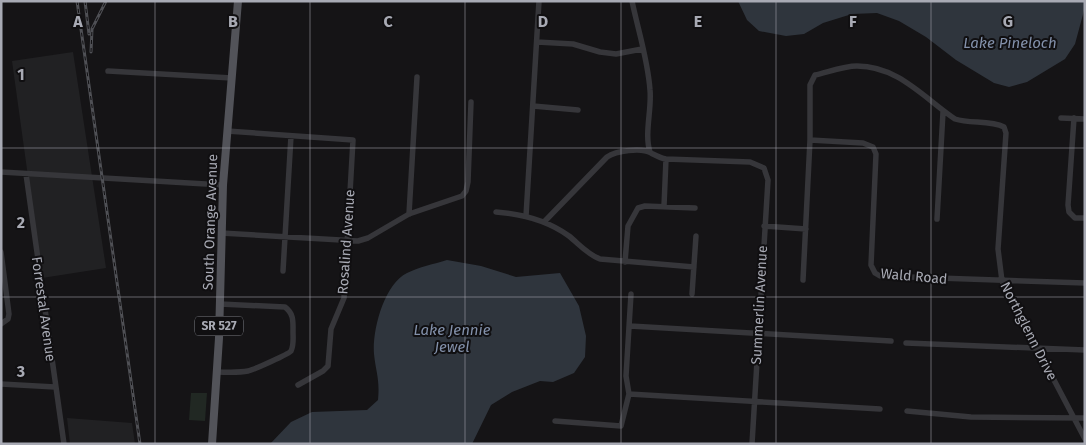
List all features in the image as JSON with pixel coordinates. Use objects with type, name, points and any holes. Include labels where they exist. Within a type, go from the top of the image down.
[{"type":"main road","name":"South Orange Avenue","points":[[212,444],[220,304],[223,185],[238,1]]},
{"type":"street","points":[[526,216],[540,1]]},
{"type":"street","points":[[632,1],[650,89],[648,141],[650,152],[654,156],[666,160],[664,206]]},
{"type":"street","points":[[537,42],[573,44],[600,52],[616,54],[642,48]]},
{"type":"street","points":[[803,280],[810,140],[810,86],[816,75],[856,66],[873,68],[894,74],[943,112],[936,219]]},
{"type":"street","points":[[108,70],[232,78]]},
{"type":"street","points":[[409,214],[417,77]]},
{"type":"street","points":[[221,233],[347,242],[368,238],[409,214],[464,194],[468,186],[471,102]]},
{"type":"street","points":[[533,106],[578,110]]},
{"type":"street","name":"Northglenn Drive","points":[[943,112],[954,119],[965,122],[998,124],[1004,127],[1006,134],[998,249],[1002,281],[1085,440]]},
{"type":"street","points":[[1061,118],[1085,119]]},
{"type":"street","points":[[1074,118],[1068,205],[1069,212],[1074,218],[1085,218]]},
{"type":"street","points":[[228,132],[291,136],[284,270]]},
{"type":"street","name":"Rosalind Avenue","points":[[291,136],[353,140],[344,298],[331,329],[328,366],[323,372],[298,385]]},
{"type":"street","name":"Wald Road","points":[[810,140],[863,143],[873,147],[876,154],[871,265],[874,273],[880,276],[1085,283]]},
{"type":"street","points":[[544,222],[607,157],[620,151],[650,152]]},
{"type":"street","name":"Summerlin Avenue","points":[[666,160],[750,162],[764,168],[768,176],[752,444]]},
{"type":"street","points":[[1,173],[223,185]]},
{"type":"street","name":"Forrestal Avenue","points":[[26,174],[64,444]]},
{"type":"street","points":[[625,262],[628,226],[638,208],[644,206],[695,208]]},
{"type":"street","points":[[496,212],[526,216],[544,222],[561,230],[591,255],[606,260],[694,267]]},
{"type":"street","points":[[764,226],[806,229]]},
{"type":"street","points":[[692,294],[696,236]]},
{"type":"street","points":[[1,252],[9,314],[8,319],[1,324]]},
{"type":"street","points":[[555,421],[621,426],[629,394],[626,376],[632,294]]},
{"type":"street","points":[[216,372],[239,372],[254,369],[264,362],[286,355],[292,350],[293,343],[292,314],[285,307],[220,304]]},
{"type":"street","points":[[630,326],[891,341]]},
{"type":"street","points":[[906,343],[1038,350],[1085,350]]},
{"type":"street","points":[[1,384],[55,387]]},
{"type":"street","points":[[629,394],[880,408]]},
{"type":"street","points":[[907,411],[971,417],[1085,418]]},
{"type":"shaded area","points":[[73,52],[106,268],[42,278],[12,61]]},
{"type":"shaded area","points":[[191,393],[207,393],[205,421],[189,420]]},
{"type":"shaded area","points":[[67,418],[132,423],[135,444],[70,444]]},
{"type":"water","name":"Lake Pineloch","points":[[738,1],[1085,1],[1085,7],[1075,44],[1065,59],[1027,82],[1009,87],[994,83],[956,60],[926,37],[899,21],[877,13],[852,14],[823,23],[804,34],[786,36],[759,31],[747,20]]},
{"type":"water","name":"Lake Jennie Jewel","points":[[447,260],[481,266],[516,277],[560,273],[579,306],[586,336],[585,357],[574,373],[553,382],[540,381],[512,392],[491,405],[472,444],[270,444],[291,422],[312,412],[367,410],[378,400],[374,344],[377,321],[386,297],[399,279],[407,273]]},
{"type":"railway","points":[[77,1],[140,444]]},
{"type":"railway","points":[[85,1],[89,34]]},
{"type":"railway","points":[[91,52],[92,29],[106,1]]}]
